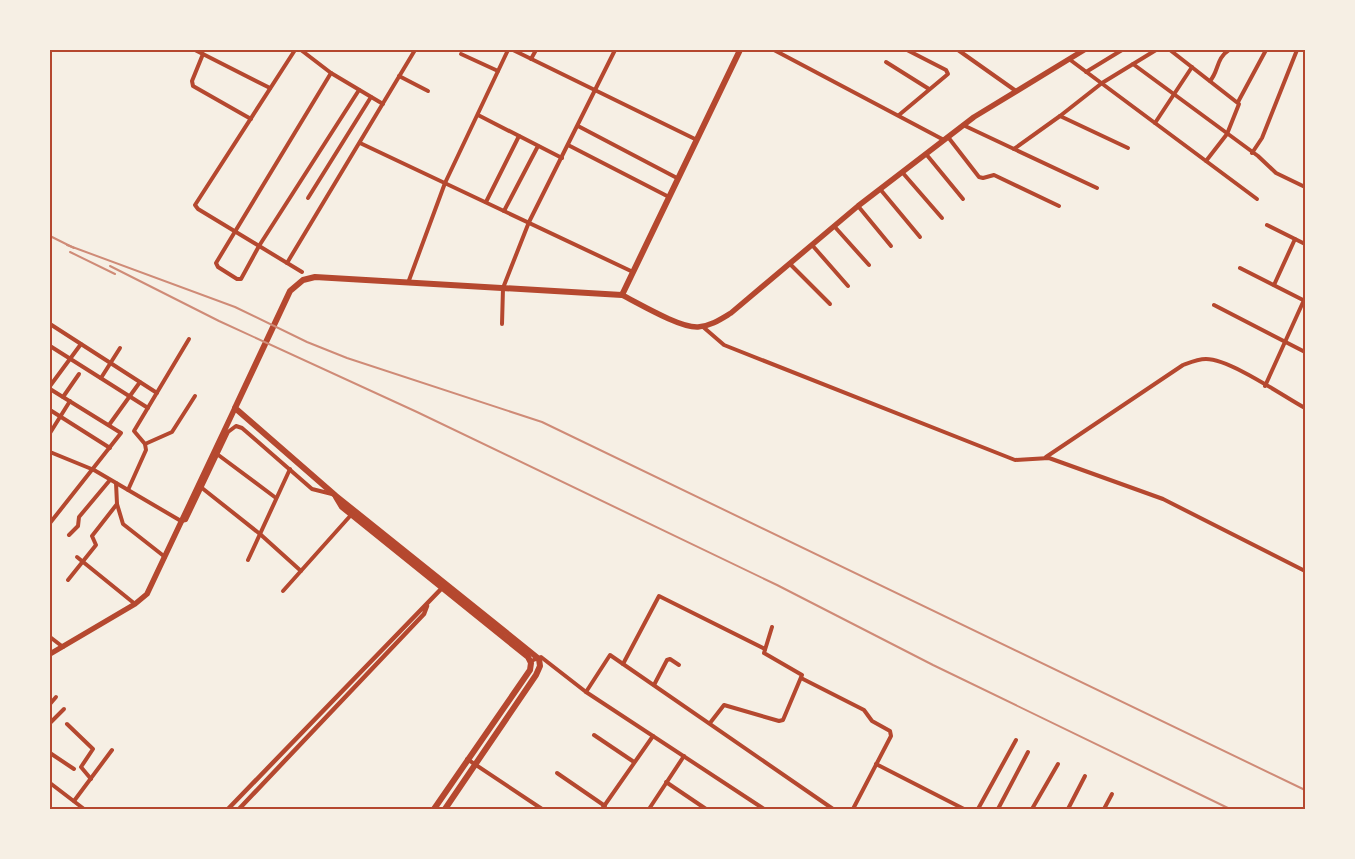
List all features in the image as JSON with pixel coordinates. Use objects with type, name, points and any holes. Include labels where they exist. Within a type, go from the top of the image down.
[{"type":"highway","points":[[434,809],[467,758],[530,670],[531,661],[322,485],[235,408],[290,291],[296,284],[315,277],[622,295],[740,50]]},
{"type":"highway","points":[[334,495],[342,507],[539,658],[540,666],[536,676],[445,809]]},
{"type":"main road","points":[[622,295],[670,319],[696,327],[710,325],[731,313],[858,206],[963,125],[1069,59],[1077,52],[1084,50]]},
{"type":"main road","points":[[50,654],[135,604],[147,594],[235,408]]},
{"type":"street","points":[[196,50],[270,88]]},
{"type":"street","points":[[295,50],[196,205],[198,209],[234,232],[302,272]]},
{"type":"street","points":[[301,50],[331,73],[383,104]]},
{"type":"street","points":[[287,263],[415,50]]},
{"type":"street","points":[[405,282],[445,183],[508,50]]},
{"type":"street","points":[[513,50],[595,92],[696,140]]},
{"type":"street","points":[[531,59],[536,50]]},
{"type":"street","points":[[502,324],[503,288],[529,222],[615,50]]},
{"type":"street","points":[[774,50],[946,138],[979,176],[984,178],[994,175],[1059,206]]},
{"type":"street","points":[[899,115],[947,76],[946,70],[908,50]]},
{"type":"street","points":[[958,50],[1016,91]]},
{"type":"street","points":[[1086,72],[1122,50]]},
{"type":"street","points":[[1014,149],[1102,83],[1156,50]]},
{"type":"street","points":[[1170,50],[1238,102]]},
{"type":"street","points":[[1210,81],[1214,76],[1221,56],[1229,50]]},
{"type":"street","points":[[1206,160],[1226,134],[1239,109],[1238,102],[1266,50]]},
{"type":"street","points":[[1252,153],[1262,138],[1297,50]]},
{"type":"street","points":[[204,54],[192,81],[193,86],[250,119]]},
{"type":"street","points":[[461,54],[498,71]]},
{"type":"street","points":[[1069,59],[1257,198]]},
{"type":"street","points":[[886,62],[929,89]]},
{"type":"street","points":[[1133,64],[1278,174],[1305,187]]},
{"type":"street","points":[[1155,123],[1192,67]]},
{"type":"street","points":[[331,73],[216,263],[218,267],[237,279],[241,280],[259,246],[359,90]]},
{"type":"street","points":[[399,76],[428,91]]},
{"type":"street","points":[[308,198],[371,97]]},
{"type":"street","points":[[478,115],[562,158]]},
{"type":"street","points":[[1060,116],[1128,148]]},
{"type":"street","points":[[963,125],[1097,188]]},
{"type":"street","points":[[578,126],[678,178]]},
{"type":"street","points":[[486,202],[519,136]]},
{"type":"street","points":[[360,143],[633,272]]},
{"type":"street","points":[[568,145],[669,197]]},
{"type":"street","points":[[504,211],[538,146]]},
{"type":"street","points":[[926,154],[962,199]]},
{"type":"street","points":[[902,172],[942,218]]},
{"type":"street","points":[[880,189],[920,237]]},
{"type":"street","points":[[858,206],[891,246]]},
{"type":"street","points":[[1267,225],[1305,244]]},
{"type":"street","points":[[834,226],[870,265]]},
{"type":"street","points":[[1274,285],[1295,239]]},
{"type":"street","points":[[812,245],[848,286]]},
{"type":"street","points":[[790,264],[830,304]]},
{"type":"street","points":[[1240,268],[1304,301],[1265,386]]},
{"type":"street","points":[[1214,305],[1305,352]]},
{"type":"street","points":[[50,324],[157,393]]},
{"type":"street","points":[[702,326],[724,345],[1015,460],[1046,458],[1167,500],[1305,570]]},
{"type":"street","points":[[134,432],[189,339]]},
{"type":"street","points":[[81,344],[72,360],[50,387],[122,433],[134,432]]},
{"type":"street","points":[[50,346],[148,408]]},
{"type":"street","points":[[101,378],[120,348]]},
{"type":"street","points":[[1046,458],[1183,365],[1196,361],[1217,361],[1305,408]]},
{"type":"street","points":[[63,397],[79,374]]},
{"type":"street","points":[[109,425],[140,382]]},
{"type":"street","points":[[145,444],[172,432],[194,396]]},
{"type":"street","points":[[50,433],[70,401]]},
{"type":"street","points":[[50,410],[110,448]]},
{"type":"street","points":[[50,452],[94,470],[186,520],[230,428],[239,426],[315,491],[334,495]]},
{"type":"street","points":[[128,490],[146,450],[145,444],[134,432]]},
{"type":"street","points":[[50,523],[122,433]]},
{"type":"street","points":[[217,454],[276,498]]},
{"type":"street","points":[[248,560],[290,470]]},
{"type":"street","points":[[69,535],[78,526],[79,517],[110,480]]},
{"type":"street","points":[[116,483],[117,504],[125,527],[165,557]]},
{"type":"street","points":[[202,488],[260,534],[301,571]]},
{"type":"street","points":[[68,580],[96,545],[92,536],[117,504]]},
{"type":"street","points":[[283,591],[351,514]]},
{"type":"street","points":[[77,556],[135,604]]},
{"type":"street","points":[[234,803],[239,808],[424,614],[427,606],[444,586]]},
{"type":"street","points":[[623,664],[659,596],[765,649]]},
{"type":"street","points":[[228,809],[419,610],[427,606]]},
{"type":"street","points":[[710,724],[724,705],[782,721],[801,678],[801,673],[765,654],[772,627]]},
{"type":"street","points":[[50,637],[62,648]]},
{"type":"street","points":[[586,692],[610,655],[834,809]]},
{"type":"street","points":[[531,661],[541,657],[586,692],[764,809]]},
{"type":"street","points":[[654,685],[667,660],[670,659],[679,664]]},
{"type":"street","points":[[363,668],[368,673]]},
{"type":"street","points":[[801,678],[864,710],[872,721],[890,731],[891,736],[852,809]]},
{"type":"street","points":[[50,704],[56,697]]},
{"type":"street","points":[[50,723],[64,709]]},
{"type":"street","points":[[67,724],[93,749],[81,767],[91,779]]},
{"type":"street","points":[[594,735],[634,762]]},
{"type":"street","points":[[557,773],[604,807],[653,736]]},
{"type":"street","points":[[978,809],[1016,740]]},
{"type":"street","points":[[74,801],[112,750]]},
{"type":"street","points":[[998,809],[1028,752]]},
{"type":"street","points":[[50,753],[74,768]]},
{"type":"street","points":[[650,809],[684,756]]},
{"type":"street","points":[[467,758],[542,809]]},
{"type":"street","points":[[876,764],[964,809]]},
{"type":"street","points":[[1032,809],[1058,764]]},
{"type":"street","points":[[1068,809],[1085,776]]},
{"type":"street","points":[[666,782],[706,809]]},
{"type":"street","points":[[50,783],[84,809]]},
{"type":"street","points":[[1104,809],[1112,794]]},
{"type":"railway","points":[[50,236],[74,248]]},
{"type":"railway","points":[[67,245],[235,307],[307,342],[347,358],[542,422],[1305,790]]},
{"type":"railway","points":[[70,252],[115,274]]},
{"type":"railway","points":[[110,266],[219,321],[417,412],[777,585],[933,665],[1230,809]]}]
